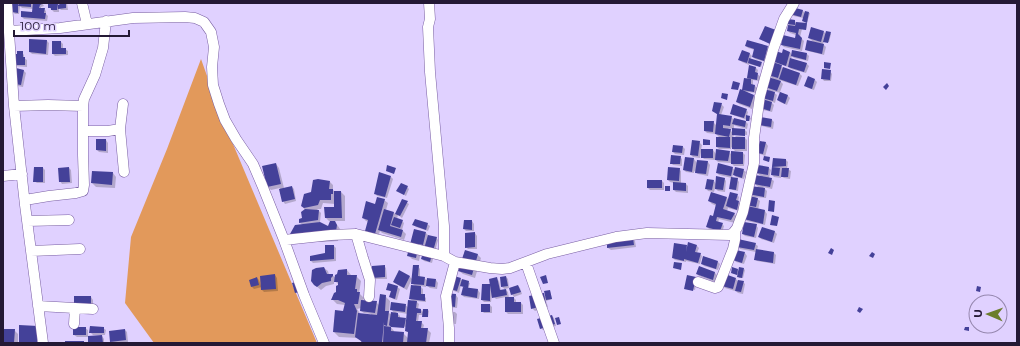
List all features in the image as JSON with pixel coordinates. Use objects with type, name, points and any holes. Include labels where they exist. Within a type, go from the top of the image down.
[{"type":"street","points":[[7,3],[14,106],[43,343]]},
{"type":"street","points":[[82,3],[87,24]]},
{"type":"street","points":[[429,3],[430,19],[428,27],[430,72],[444,226],[444,256]]},
{"type":"street","points":[[284,240],[356,234],[444,256],[455,262],[502,269],[510,268],[547,254],[616,237],[647,233],[730,235],[737,228],[743,212],[752,171],[754,138],[760,96],[773,50],[784,19],[794,3]]},
{"type":"street","points":[[9,31],[60,28],[133,18],[185,17],[195,18],[204,22],[211,32],[214,47],[212,67],[213,85],[219,104],[225,120],[253,164],[324,343]]},
{"type":"street","points":[[25,200],[83,191],[83,106],[84,99],[95,75],[103,48],[106,21]]},
{"type":"street","points":[[123,104],[120,129],[124,172]]},
{"type":"street","points":[[14,106],[83,106]]},
{"type":"street","points":[[83,131],[108,131],[120,129]]},
{"type":"street","points":[[3,176],[22,174]]},
{"type":"street","points":[[27,221],[69,220]]},
{"type":"street","points":[[698,282],[715,288],[718,287],[733,249],[735,240],[734,231]]},
{"type":"street","points":[[356,234],[370,280],[369,297]]},
{"type":"street","points":[[31,251],[80,249]]},
{"type":"street","points":[[449,343],[446,296],[455,262]]},
{"type":"street","points":[[526,262],[554,343]]},
{"type":"street","points":[[38,306],[94,309]]},
{"type":"street","points":[[74,324],[75,308]]},
{"type":"shaded area","points":[[201,59],[222,118],[317,343],[154,343],[125,303],[131,237],[167,149]]},
{"type":"building","points":[[3,3],[18,3],[18,13],[12,12],[12,5],[3,5]]},
{"type":"building","points":[[19,3],[31,3],[31,7],[18,6]]},
{"type":"building","points":[[33,3],[42,3],[39,8],[45,8],[45,19],[21,17],[21,11],[32,12]]},
{"type":"building","points":[[48,3],[58,4],[57,10],[51,10],[51,8],[48,8]]},
{"type":"building","points":[[60,3],[66,3],[66,8],[58,9],[58,5]]},
{"type":"building","points":[[788,6],[803,10],[801,17],[786,13]]},
{"type":"building","points":[[805,11],[809,12],[807,23],[802,21]]},
{"type":"building","points":[[788,19],[795,20],[795,25],[787,24]]},
{"type":"building","points":[[796,22],[807,23],[806,30],[799,29],[798,34],[802,38],[800,49],[781,45],[783,35],[795,38],[796,33],[787,31],[788,25],[795,26]]},
{"type":"building","points":[[765,26],[776,30],[770,44],[759,39]]},
{"type":"building","points":[[811,27],[824,31],[821,42],[808,38]]},
{"type":"building","points":[[826,31],[831,32],[828,43],[823,42]]},
{"type":"building","points":[[29,39],[47,40],[46,54],[29,52]]},
{"type":"building","points":[[747,40],[768,46],[764,61],[752,57],[754,49],[745,46]]},
{"type":"building","points":[[807,40],[824,44],[822,54],[805,50]]},
{"type":"building","points":[[52,41],[61,41],[61,48],[66,48],[66,54],[52,54]]},
{"type":"building","points":[[783,49],[790,52],[786,66],[772,61],[775,51],[782,53]]},
{"type":"building","points":[[742,50],[750,53],[747,63],[738,60]]},
{"type":"building","points":[[792,50],[807,53],[806,60],[791,56]]},
{"type":"building","points":[[17,51],[23,51],[25,65],[10,65],[10,54],[17,54]]},
{"type":"building","points":[[749,58],[762,62],[760,67],[748,63]]},
{"type":"building","points":[[790,58],[807,63],[804,72],[788,67]]},
{"type":"building","points":[[772,62],[782,65],[778,78],[768,75]]},
{"type":"building","points":[[824,62],[831,63],[830,69],[824,68]]},
{"type":"building","points":[[749,65],[756,67],[755,72],[758,73],[757,80],[747,78]]},
{"type":"building","points":[[12,67],[24,70],[21,85],[9,83]]},
{"type":"building","points":[[783,67],[800,73],[796,85],[779,79]]},
{"type":"building","points":[[822,69],[831,70],[830,80],[821,79]]},
{"type":"building","points":[[808,76],[815,79],[812,89],[804,86]]},
{"type":"building","points":[[768,77],[781,81],[777,91],[765,87]]},
{"type":"building","points":[[744,78],[751,79],[751,84],[755,85],[754,92],[742,90]]},
{"type":"building","points":[[733,81],[740,83],[738,90],[731,89]]},
{"type":"building","points":[[887,83],[889,86],[886,90],[883,87]]},
{"type":"building","points":[[740,89],[754,95],[750,107],[736,102]]},
{"type":"building","points":[[764,89],[775,92],[773,101],[762,98]]},
{"type":"building","points":[[780,92],[788,95],[785,104],[777,100]]},
{"type":"building","points":[[722,93],[728,94],[727,100],[721,98]]},
{"type":"building","points":[[762,99],[772,102],[770,111],[760,108]]},
{"type":"building","points":[[714,102],[722,103],[719,114],[732,116],[730,126],[723,125],[723,128],[731,129],[729,137],[715,134],[717,114],[712,111]]},
{"type":"building","points":[[733,104],[747,109],[744,118],[730,114]]},
{"type":"building","points":[[746,115],[750,116],[749,121],[746,121]]},
{"type":"building","points":[[760,117],[772,119],[771,127],[759,125]]},
{"type":"building","points":[[734,118],[746,121],[745,127],[732,124]]},
{"type":"building","points":[[704,121],[714,121],[713,132],[704,131]]},
{"type":"building","points":[[732,128],[745,129],[745,136],[732,135]]},
{"type":"building","points":[[716,137],[730,137],[730,148],[716,147]]},
{"type":"building","points":[[732,137],[745,137],[745,149],[732,149]]},
{"type":"building","points":[[96,139],[106,139],[106,151],[96,150]]},
{"type":"building","points":[[703,139],[710,140],[710,145],[703,145]]},
{"type":"building","points":[[692,140],[700,141],[698,156],[690,155]]},
{"type":"building","points":[[760,141],[766,142],[763,154],[757,153]]},
{"type":"building","points":[[673,145],[683,146],[682,153],[672,152]]},
{"type":"building","points":[[701,149],[713,149],[713,158],[701,158]]},
{"type":"building","points":[[716,149],[730,151],[728,161],[715,160]]},
{"type":"building","points":[[731,151],[743,152],[743,164],[731,164]]},
{"type":"building","points":[[671,155],[681,156],[680,164],[670,164]]},
{"type":"building","points":[[764,156],[770,157],[769,162],[763,160]]},
{"type":"building","points":[[685,157],[694,158],[692,172],[683,170]]},
{"type":"building","points":[[773,158],[786,159],[786,166],[772,167],[780,168],[779,176],[771,175]]},
{"type":"building","points":[[697,160],[708,161],[706,174],[695,173]]},
{"type":"building","points":[[276,163],[281,184],[267,187],[262,166]]},
{"type":"building","points":[[718,163],[733,167],[731,176],[716,173]]},
{"type":"building","points":[[387,165],[396,168],[394,174],[386,171]]},
{"type":"building","points":[[758,165],[769,167],[768,175],[756,173]]},
{"type":"building","points":[[34,167],[43,167],[43,182],[33,182]]},
{"type":"building","points":[[69,167],[70,182],[59,182],[58,168]]},
{"type":"building","points":[[668,167],[680,168],[679,181],[667,180]]},
{"type":"building","points":[[735,167],[744,169],[742,178],[733,175]]},
{"type":"building","points":[[782,168],[789,168],[788,177],[781,177]]},
{"type":"building","points":[[92,171],[113,172],[112,185],[91,183]]},
{"type":"building","points":[[379,172],[391,176],[385,197],[374,194]]},
{"type":"building","points":[[755,175],[772,178],[770,187],[754,184]]},
{"type":"building","points":[[716,176],[725,178],[723,190],[715,189]]},
{"type":"building","points":[[731,177],[738,178],[736,190],[729,189]]},
{"type":"building","points":[[318,179],[330,181],[329,189],[333,189],[331,200],[320,200],[318,205],[304,208],[301,206],[304,194],[311,192],[313,180]]},
{"type":"building","points":[[707,179],[714,180],[712,190],[705,189]]},
{"type":"building","points":[[647,180],[662,180],[662,188],[647,188]]},
{"type":"building","points":[[673,182],[686,183],[686,191],[673,190]]},
{"type":"building","points":[[401,183],[408,186],[404,195],[396,191]]},
{"type":"building","points":[[292,186],[295,199],[282,202],[279,189]]},
{"type":"building","points":[[665,186],[670,186],[670,191],[665,191]]},
{"type":"building","points":[[750,186],[765,188],[764,197],[748,194]]},
{"type":"building","points":[[334,191],[341,191],[342,218],[325,218],[324,207],[334,207]]},
{"type":"building","points":[[711,192],[727,197],[723,209],[735,213],[731,220],[717,217],[716,221],[723,223],[720,231],[706,227],[710,215],[713,216],[716,204],[708,201]]},
{"type":"building","points":[[730,192],[738,194],[736,200],[739,201],[737,210],[726,206]]},
{"type":"building","points":[[749,196],[758,198],[756,207],[746,205]]},
{"type":"building","points":[[377,197],[385,199],[375,234],[365,231],[368,220],[362,218],[366,201],[375,204]]},
{"type":"building","points":[[402,199],[408,201],[400,216],[395,214]]},
{"type":"building","points":[[769,200],[775,201],[774,212],[768,211]]},
{"type":"building","points":[[747,206],[765,210],[763,224],[744,219]]},
{"type":"building","points":[[305,209],[319,210],[318,220],[299,223],[299,219],[302,218],[301,212]]},
{"type":"building","points":[[384,209],[394,212],[390,226],[403,230],[401,237],[378,230]]},
{"type":"building","points":[[772,215],[779,217],[777,226],[770,225]]},
{"type":"building","points":[[394,217],[403,220],[400,228],[391,225]]},
{"type":"building","points":[[415,219],[428,223],[426,230],[412,225]]},
{"type":"building","points":[[464,220],[472,220],[472,230],[463,229]]},
{"type":"building","points":[[330,221],[335,221],[337,225],[335,238],[291,239],[290,234],[295,225],[320,222],[328,226]]},
{"type":"building","points":[[744,222],[757,224],[754,237],[742,234]]},
{"type":"building","points":[[762,227],[775,231],[772,242],[758,237]]},
{"type":"building","points":[[414,229],[426,232],[423,245],[419,244],[416,258],[407,256]]},
{"type":"building","points":[[475,232],[475,247],[465,248],[465,233]]},
{"type":"building","points":[[428,235],[437,237],[430,262],[421,259]]},
{"type":"building","points":[[633,238],[634,245],[607,248],[607,241]]},
{"type":"building","points":[[738,239],[756,243],[754,250],[737,247]]},
{"type":"building","points":[[688,242],[697,245],[695,252],[701,253],[698,263],[684,259],[684,261],[672,258],[674,243],[687,245],[686,252]]},
{"type":"building","points":[[325,245],[334,245],[334,259],[310,261],[310,256],[325,253]]},
{"type":"building","points":[[831,248],[834,250],[832,255],[828,253]]},
{"type":"building","points":[[756,249],[774,252],[773,263],[754,260]]},
{"type":"building","points":[[465,250],[478,254],[472,275],[458,271]]},
{"type":"building","points":[[736,250],[745,252],[742,263],[733,260]]},
{"type":"building","points":[[872,252],[875,254],[873,258],[869,256]]},
{"type":"building","points":[[703,256],[718,261],[716,269],[701,264]]},
{"type":"building","points":[[674,262],[682,263],[681,270],[673,268]]},
{"type":"building","points":[[385,265],[385,277],[372,278],[372,266]]},
{"type":"building","points":[[413,265],[419,265],[418,276],[425,277],[424,285],[411,284]]},
{"type":"building","points":[[699,266],[715,272],[713,280],[696,274]]},
{"type":"building","points":[[324,267],[327,274],[333,274],[333,276],[331,281],[322,283],[317,287],[311,281],[312,270]]},
{"type":"building","points":[[732,267],[738,269],[737,275],[731,273]]},
{"type":"building","points":[[739,267],[744,268],[742,278],[737,277]]},
{"type":"building","points":[[347,269],[347,275],[357,275],[355,289],[357,289],[357,292],[360,292],[358,304],[354,304],[357,311],[354,334],[333,332],[335,310],[343,311],[345,303],[338,300],[331,300],[336,292],[336,286],[338,285],[338,282],[334,282],[335,275],[337,274],[338,270]]},
{"type":"building","points":[[399,270],[410,276],[404,288],[393,282]]},
{"type":"building","points":[[275,274],[276,289],[261,290],[260,276]]},
{"type":"building","points":[[725,274],[736,278],[733,289],[722,286]]},
{"type":"building","points":[[546,275],[548,283],[543,284],[540,277]]},
{"type":"building","points":[[687,275],[696,277],[693,291],[684,289]]},
{"type":"building","points":[[454,276],[461,278],[457,291],[450,289]]},
{"type":"building","points":[[506,276],[508,286],[501,287],[500,277]]},
{"type":"building","points":[[257,277],[259,285],[251,287],[249,280]]},
{"type":"building","points":[[497,277],[500,290],[506,289],[507,295],[492,298],[489,279]]},
{"type":"building","points":[[427,278],[436,279],[435,287],[426,286]]},
{"type":"building","points":[[462,279],[469,281],[468,288],[460,286]]},
{"type":"building","points":[[302,280],[305,291],[295,293],[292,283]]},
{"type":"building","points":[[738,280],[744,281],[741,292],[735,291]]},
{"type":"building","points":[[388,283],[398,286],[395,299],[389,297],[391,291],[386,290]]},
{"type":"building","points":[[482,284],[490,284],[490,301],[481,300]]},
{"type":"building","points":[[411,285],[421,286],[421,294],[425,294],[425,301],[409,299]]},
{"type":"building","points":[[518,285],[521,292],[511,295],[509,288]]},
{"type":"building","points":[[977,286],[981,287],[980,292],[976,291]]},
{"type":"building","points":[[463,287],[478,289],[477,298],[461,295]]},
{"type":"building","points":[[550,290],[552,299],[546,300],[544,291]]},
{"type":"building","points":[[445,293],[456,294],[455,307],[443,305]]},
{"type":"building","points":[[544,293],[546,305],[531,309],[529,296]]},
{"type":"building","points":[[380,294],[386,295],[385,311],[389,311],[387,326],[384,325],[384,322],[382,343],[362,343],[355,337],[358,313],[377,315]]},
{"type":"building","points":[[74,296],[91,296],[91,305],[74,305]]},
{"type":"building","points":[[505,297],[514,297],[514,302],[521,302],[521,312],[505,312]]},
{"type":"building","points":[[361,300],[377,301],[375,313],[360,311]]},
{"type":"building","points":[[408,300],[417,301],[416,308],[421,309],[421,313],[417,313],[416,321],[422,321],[421,328],[428,328],[426,343],[407,343],[408,332],[405,331]]},
{"type":"building","points":[[391,302],[406,304],[405,312],[390,310]]},
{"type":"building","points":[[481,304],[490,304],[490,312],[481,312]]},
{"type":"building","points":[[859,307],[863,309],[860,313],[857,311]]},
{"type":"building","points":[[423,309],[428,309],[428,317],[422,317]]},
{"type":"building","points":[[391,312],[398,313],[398,317],[406,318],[404,328],[391,327],[389,325]]},
{"type":"building","points":[[552,315],[555,324],[540,329],[537,319]]},
{"type":"building","points":[[559,317],[561,324],[557,325],[555,318]]},
{"type":"building","points":[[19,325],[38,326],[37,343],[19,343]]},
{"type":"building","points":[[90,326],[104,327],[104,333],[89,333]]},
{"type":"building","points":[[384,326],[391,327],[391,331],[404,332],[403,343],[383,343]]},
{"type":"building","points":[[73,327],[86,327],[86,335],[73,335]]},
{"type":"building","points":[[965,327],[968,327],[968,331],[964,330]]},
{"type":"building","points":[[3,329],[15,329],[14,343],[3,343]]},
{"type":"building","points":[[125,329],[126,340],[110,342],[109,331]]},
{"type":"building","points":[[102,335],[103,343],[88,343],[88,336]]},
{"type":"building","points":[[65,341],[84,341],[84,343],[65,343]]}]
